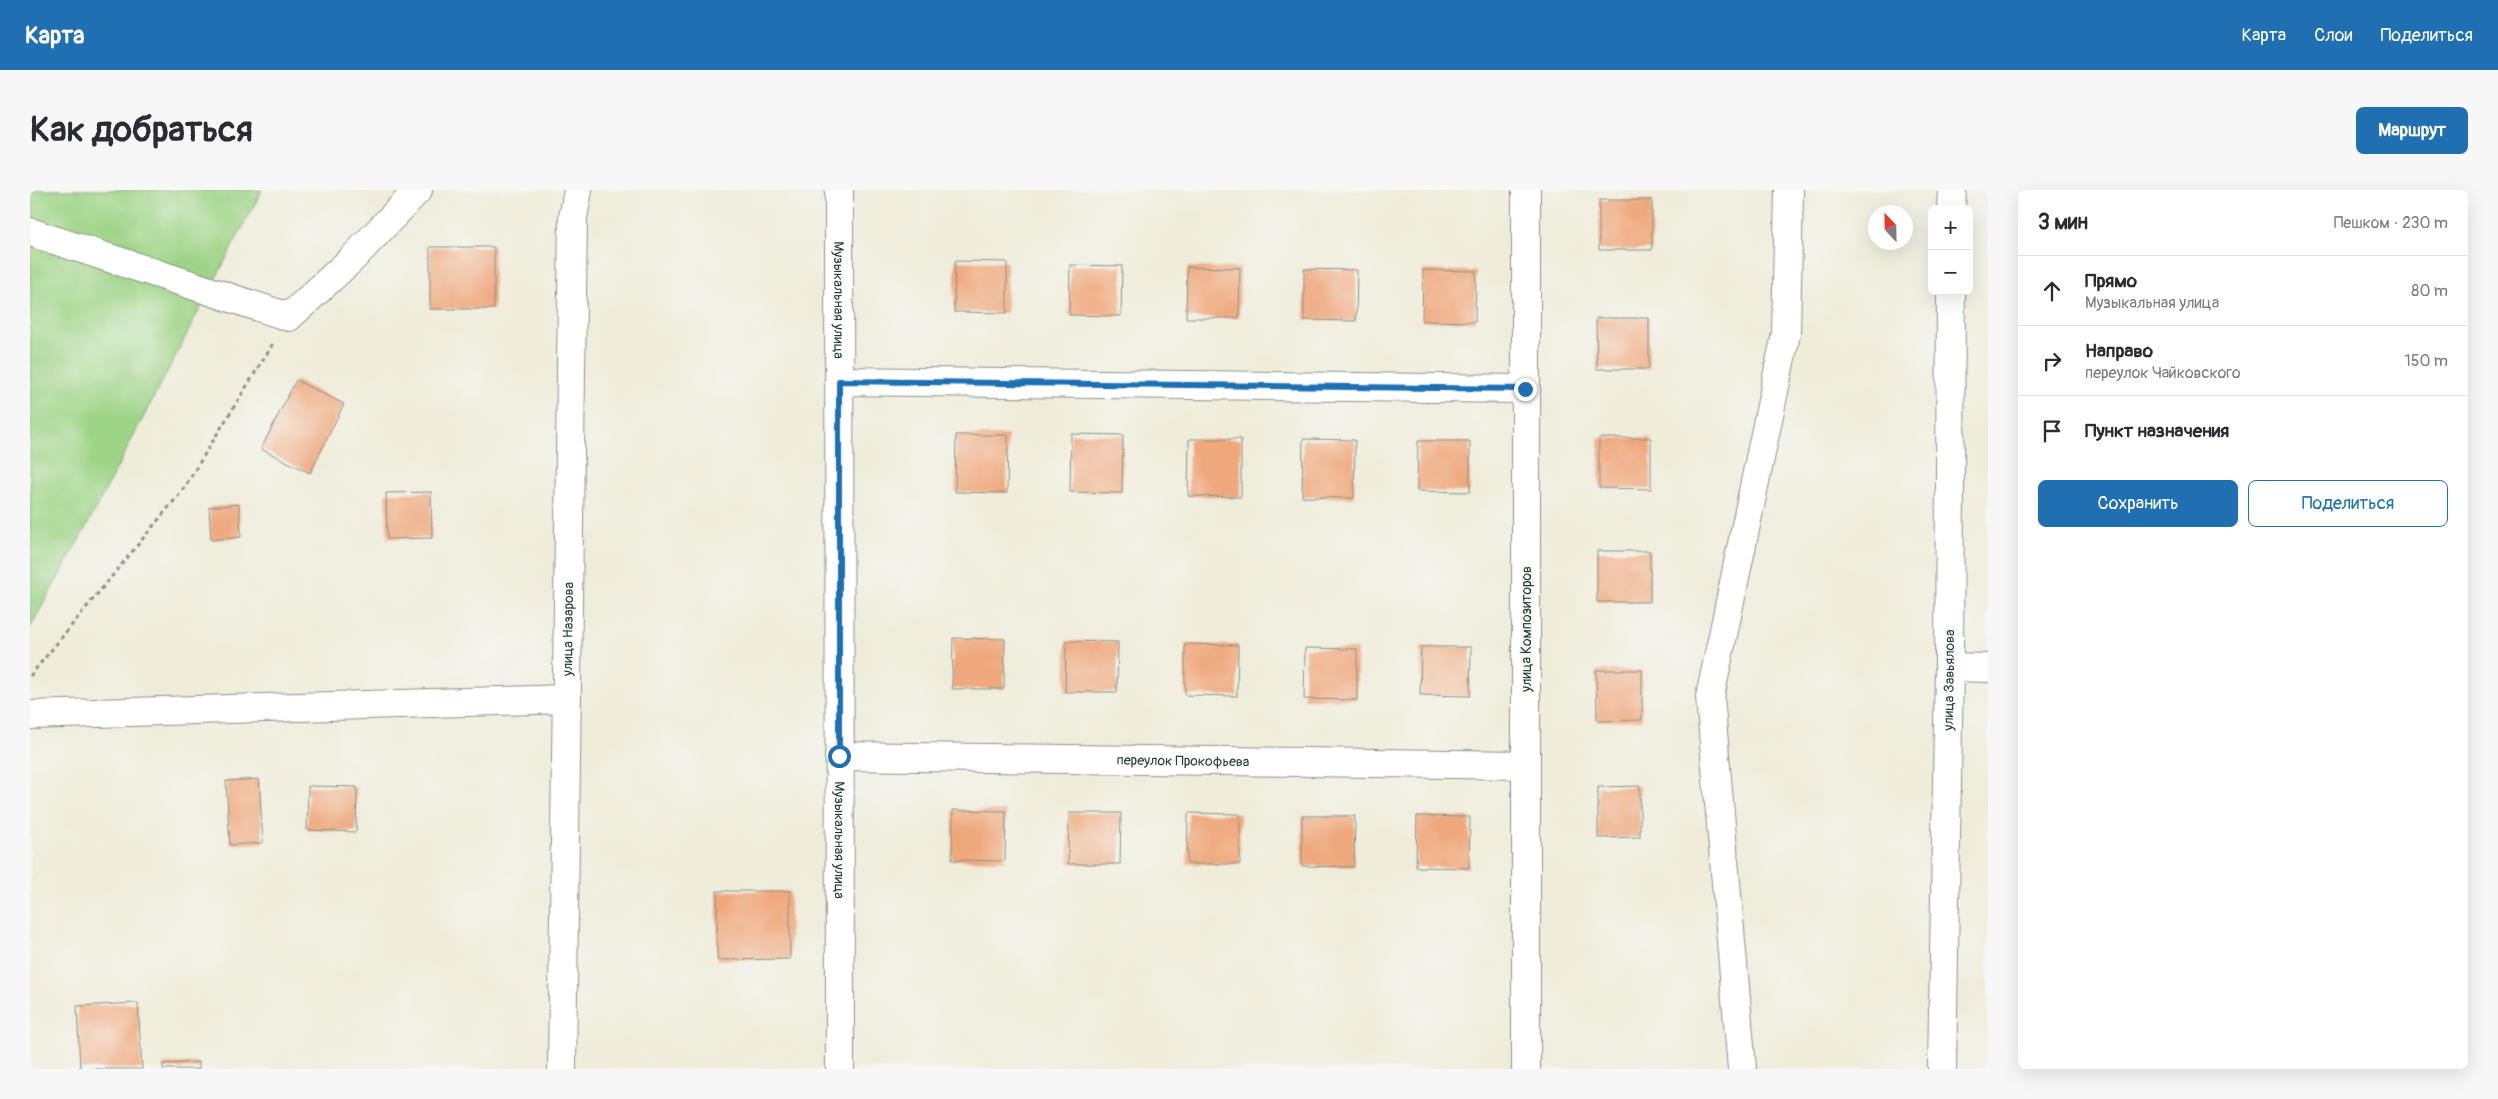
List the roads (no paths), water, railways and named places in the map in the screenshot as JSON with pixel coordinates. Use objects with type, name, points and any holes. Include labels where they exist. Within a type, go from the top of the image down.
[{"type":"street","points":[[30,232],[289,317],[351,260],[418,190]]},
{"type":"street","name":"улица Назарова","points":[[562,1069],[573,218],[578,190]]},
{"type":"street","name":"Музыкальная улица","points":[[838,190],[840,1069]]},
{"type":"street","name":"улица Композиторов","points":[[1526,190],[1526,1069]]},
{"type":"street","points":[[1742,1069],[1710,697],[1786,334],[1789,190]]},
{"type":"street","points":[[1951,205],[1952,190]]},
{"type":"street","name":"улица Завьялова","points":[[1942,1069],[1949,667],[1951,295]]},
{"type":"street","points":[[839,381],[1525,389]]},
{"type":"street","points":[[1949,667],[1988,668]]},
{"type":"street","points":[[30,715],[567,698]]},
{"type":"street","name":"переулок Прокофьева","points":[[839,756],[1526,765]]}]
